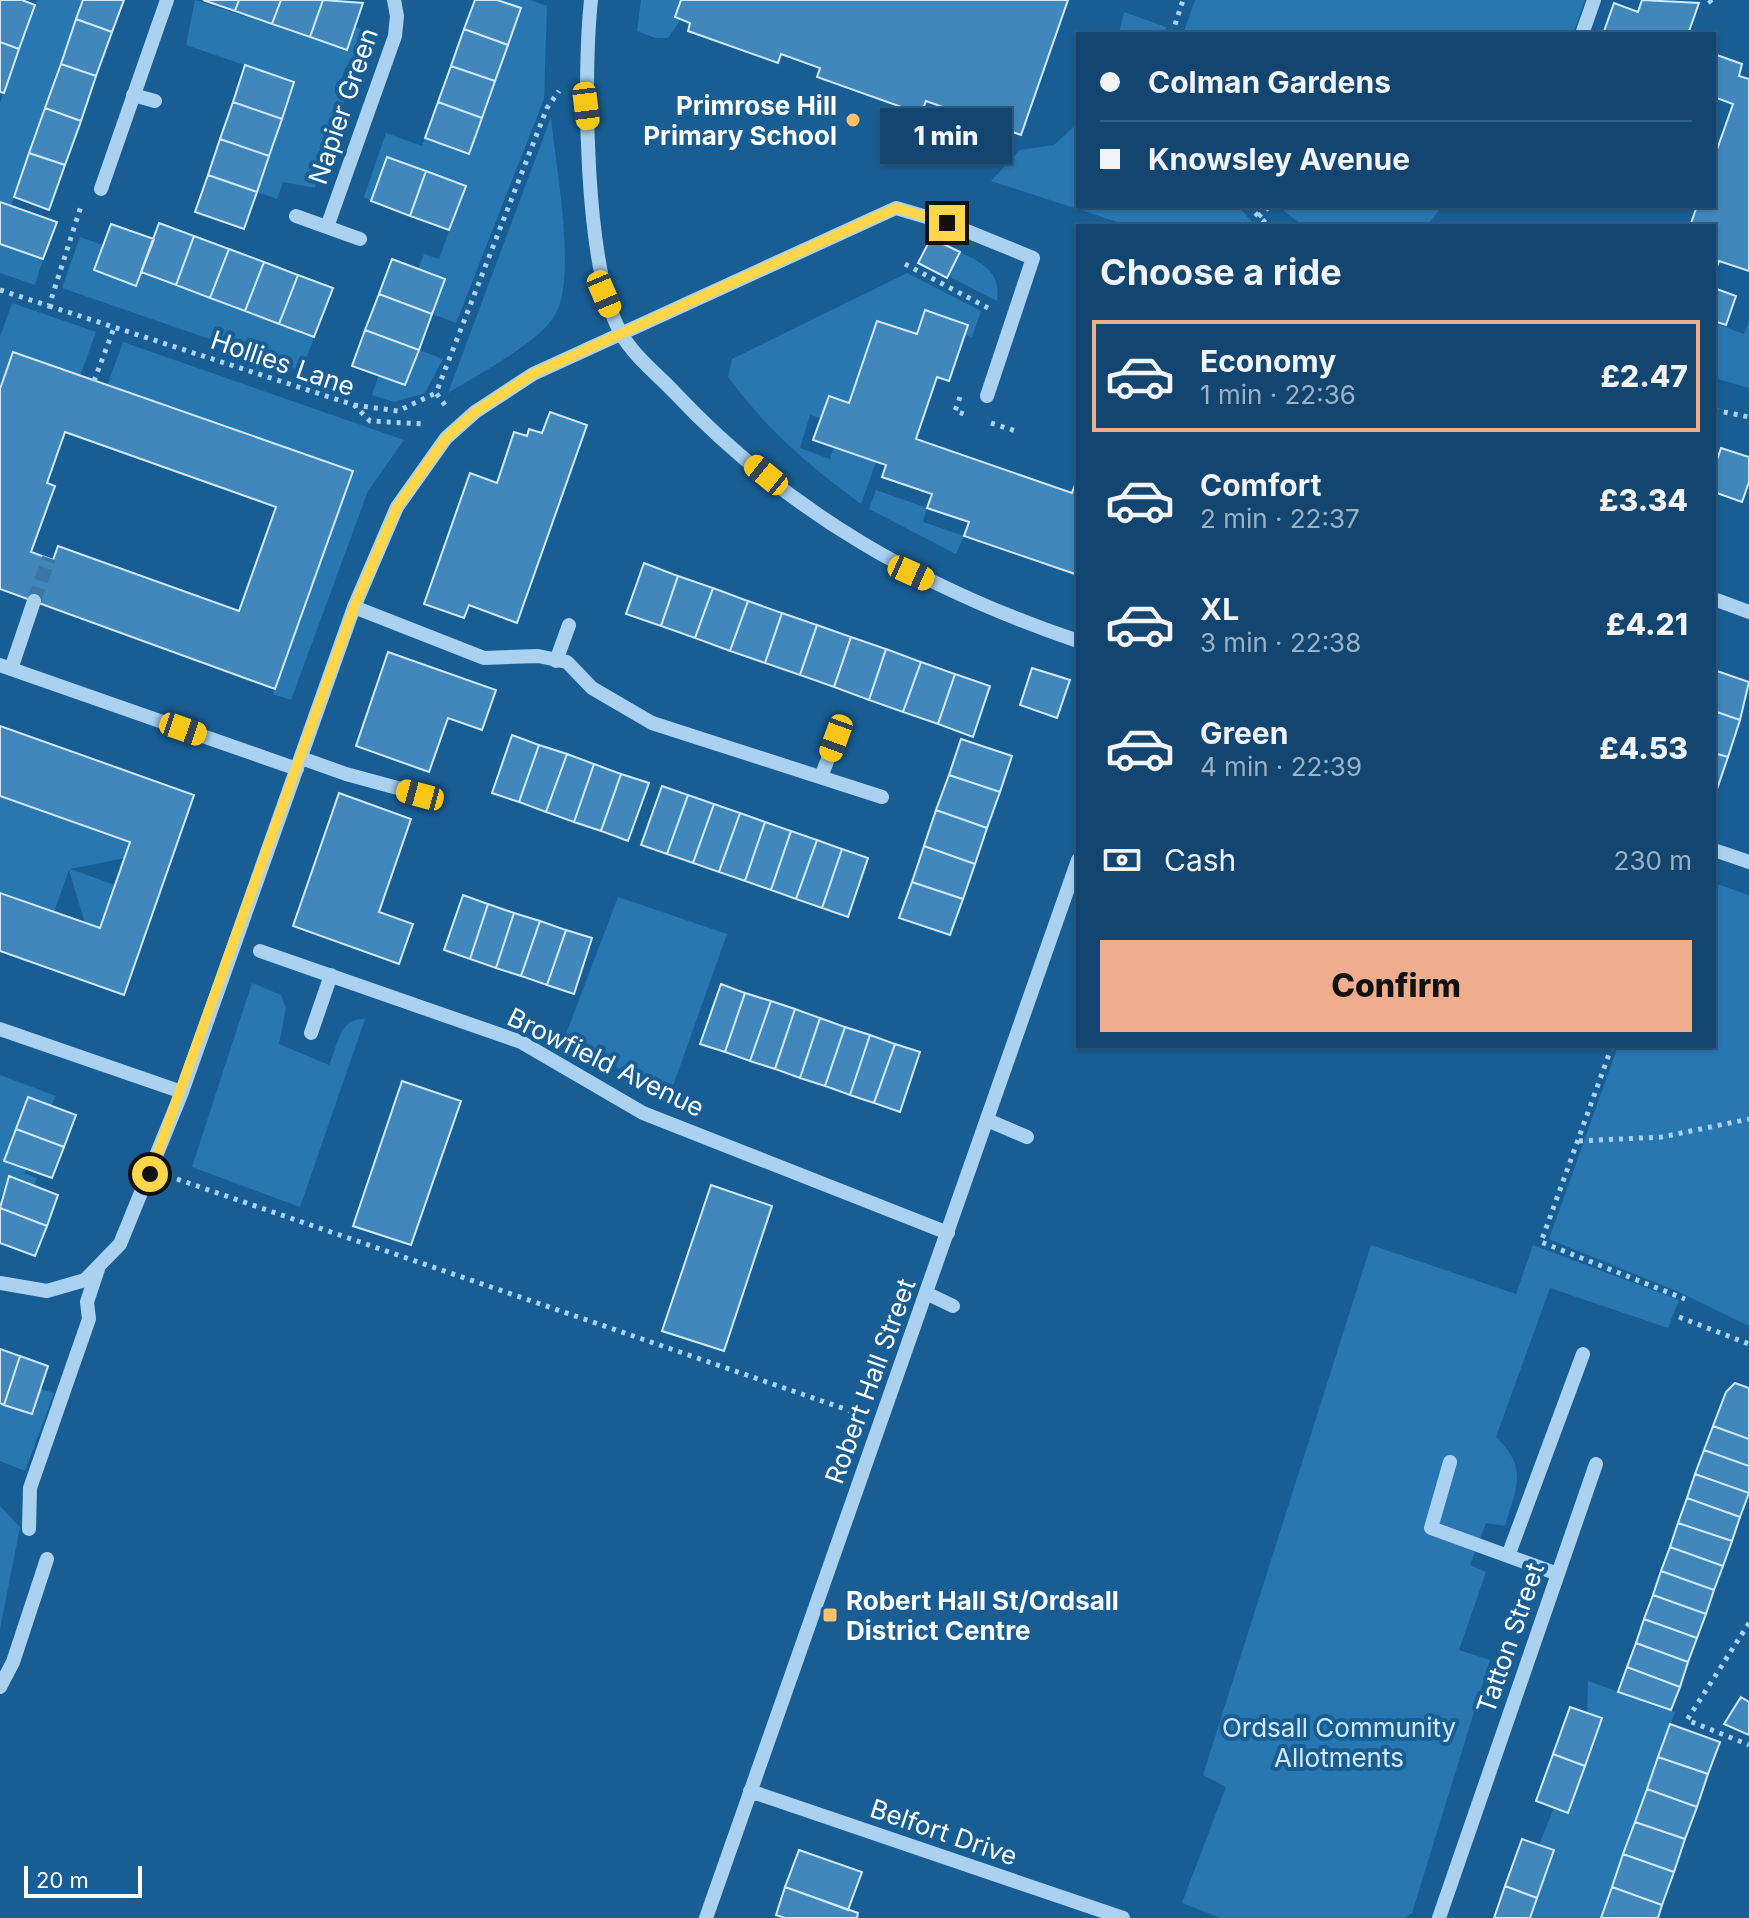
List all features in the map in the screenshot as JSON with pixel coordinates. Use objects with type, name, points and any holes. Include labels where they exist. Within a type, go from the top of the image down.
[{"type":"street","points":[[101,189],[167,0]]},
{"type":"street","name":"Napier Green","points":[[327,227],[395,36],[397,16],[394,0]]},
{"type":"street","points":[[591,0],[586,106],[592,199],[604,294],[622,336],[714,434],[797,501],[863,546],[960,595],[1076,640]]},
{"type":"street","points":[[1583,32],[1594,0]]},
{"type":"street","points":[[133,95],[155,101]]},
{"type":"street","points":[[0,1283],[47,1291],[85,1280],[120,1244],[182,1092],[354,607],[397,507],[446,438],[475,412],[533,374],[622,336],[896,208],[947,223],[1033,258],[987,396]]},
{"type":"street","name":"Napier Green","points":[[296,216],[360,239]]},
{"type":"street","points":[[1716,600],[1749,612]]},
{"type":"street","points":[[34,601],[6,667],[299,764],[427,796]]},
{"type":"street","points":[[354,607],[484,658],[538,656],[567,662],[592,688],[652,723],[882,797]]},
{"type":"street","points":[[556,661],[569,625]]},
{"type":"street","points":[[821,777],[836,738]]},
{"type":"street","points":[[1716,851],[1749,862]]},
{"type":"street","name":"Robert Hall Street","points":[[706,1918],[1076,866]]},
{"type":"street","name":"Browfield Avenue","points":[[260,951],[521,1042],[643,1113],[948,1233]]},
{"type":"street","points":[[311,1033],[331,975]]},
{"type":"street","points":[[0,1029],[182,1092]]},
{"type":"street","points":[[987,1120],[1027,1137]]},
{"type":"street","points":[[29,1529],[30,1488],[89,1319],[87,1302],[99,1267]]},
{"type":"street","points":[[926,1293],[953,1306]]},
{"type":"street","points":[[1508,1556],[1583,1354]]},
{"type":"street","points":[[1450,1462],[1431,1528],[1558,1574]]},
{"type":"street","name":"Tatton Street","points":[[1439,1918],[1596,1464]]},
{"type":"street","points":[[0,1687],[13,1662],[47,1559]]},
{"type":"street","name":"Belfort Drive","points":[[750,1791],[1123,1918]]},
{"type":"path","points":[[1173,32],[1183,0]]},
{"type":"path","points":[[354,405],[398,411],[436,393],[547,108],[560,90]]},
{"type":"path","points":[[49,306],[84,198]]},
{"type":"path","points":[[1250,208],[1267,224]]},
{"type":"path","points":[[1256,224],[1268,208]]},
{"type":"path","points":[[905,264],[988,306],[984,321]]},
{"type":"path","name":"Hollies Lane","points":[[0,290],[354,405],[370,421],[431,426]]},
{"type":"path","points":[[94,381],[114,328]]},
{"type":"path","points":[[436,393],[451,416],[446,438]]},
{"type":"path","points":[[960,396],[955,411],[1019,432]]},
{"type":"path","points":[[1716,410],[1749,417]]},
{"type":"path","points":[[1611,1048],[1541,1242],[1685,1299]]},
{"type":"path","points":[[1579,1141],[1662,1137],[1749,1119]]},
{"type":"path","points":[[177,1179],[862,1415]]},
{"type":"path","points":[[1679,1317],[1749,1344]]},
{"type":"path","points":[[1749,1623],[1687,1720],[1749,1745]]},
{"type":"green space","points":[[37,0],[83,0],[11,206],[0,202],[0,103]]},
{"type":"green space","points":[[195,0],[347,50],[355,27],[369,31],[365,43],[343,75],[337,97],[345,100],[315,188],[283,182],[277,199],[257,192],[294,82],[186,45]]},
{"type":"green space","points":[[497,0],[530,0],[547,6],[544,99],[456,323],[432,314],[445,279],[418,269],[424,254],[439,259],[465,186],[387,157],[371,201],[364,197],[386,133],[422,146],[425,138],[469,154],[521,9]]},
{"type":"green space","points":[[641,0],[681,0],[681,19],[668,38],[655,38],[637,31]]},
{"type":"green space","points":[[1195,0],[1585,0],[1574,32],[1184,32]]},
{"type":"green space","points":[[1124,12],[1166,27],[1165,32],[1119,32]]},
{"type":"green space","points":[[551,117],[565,246],[562,295],[556,313],[523,346],[448,393]]},
{"type":"green space","points":[[1076,125],[1076,208],[1240,208],[1252,224],[1124,224],[991,181],[1020,150],[1054,145]]},
{"type":"green space","points":[[1280,208],[1440,208],[1428,224],[1300,224]]},
{"type":"green space","points":[[80,237],[103,245],[95,270],[136,286],[141,272],[314,337],[302,371],[62,288]]},
{"type":"green space","points":[[0,244],[43,259],[35,285],[0,273]]},
{"type":"green space","points":[[960,252],[983,265],[993,275],[998,291],[997,301],[948,276]]},
{"type":"green space","points":[[907,273],[981,311],[972,337],[965,335],[968,324],[926,310],[917,334],[849,403],[829,396],[821,418],[810,415],[800,448],[830,459],[834,447],[876,462],[861,504],[789,446],[728,377],[732,359]]},
{"type":"green space","points":[[12,303],[96,332],[80,376],[13,352],[0,389],[0,337]]},
{"type":"green space","points":[[1749,321],[1749,388],[1716,379],[1716,324],[1744,334]]},
{"type":"green space","points":[[123,342],[404,440],[368,491],[291,700],[273,694],[353,471],[107,386]]},
{"type":"green space","points":[[419,350],[443,359],[425,393],[394,402],[372,395],[379,375],[405,385]]},
{"type":"green space","points":[[876,490],[927,508],[923,522],[964,536],[956,554],[869,509]]},
{"type":"green space","points":[[0,796],[130,842],[125,858],[70,869],[115,885],[100,928],[85,923],[69,870],[54,912],[0,893]]},
{"type":"green space","points":[[1716,884],[1749,895],[1749,1326],[1681,1293],[1549,1239],[1617,1048],[1716,1048]]},
{"type":"green space","points":[[618,897],[727,934],[668,1100],[566,1034]]},
{"type":"green space","points":[[252,983],[281,995],[286,1008],[279,1044],[329,1065],[345,1028],[356,1020],[365,1019],[300,1207],[192,1167]]},
{"type":"green space","points":[[0,1075],[56,1096],[51,1106],[28,1098],[4,1160],[27,1169],[24,1173],[37,1178],[34,1186],[9,1176],[0,1199]]},
{"type":"green space","name":"Ordsall Community Allotments","points":[[1371,1245],[1516,1294],[1533,1245],[1679,1300],[1668,1328],[1550,1288],[1496,1437],[1513,1459],[1516,1469],[1513,1500],[1505,1526],[1486,1523],[1470,1565],[1486,1572],[1459,1650],[1490,1660],[1412,1913],[1405,1918],[1221,1918],[1182,1903],[1226,1787],[1203,1775]]},
{"type":"green space","points":[[40,1389],[54,1393],[25,1471],[0,1461],[0,1403],[31,1414]]},
{"type":"green space","points":[[0,1506],[20,1527],[0,1629]]},
{"type":"green space","points":[[1588,1681],[1675,1712],[1601,1918],[1530,1918],[1554,1851],[1539,1845],[1554,1808],[1569,1812],[1602,1719],[1587,1713]]},
{"type":"building","points":[[0,0],[22,0],[35,5],[19,49],[0,42]]},
{"type":"building","points":[[83,0],[124,0],[112,32],[76,19]]},
{"type":"building","points":[[203,0],[239,0],[235,11]]},
{"type":"building","points":[[239,0],[281,0],[272,24],[235,11]]},
{"type":"building","points":[[281,0],[323,0],[310,37],[272,24]]},
{"type":"building","points":[[323,0],[363,3],[347,50],[310,37]]},
{"type":"building","points":[[475,0],[497,0],[521,8],[508,45],[464,29]]},
{"type":"building","points":[[681,0],[1068,0],[1021,135],[926,101],[921,114],[817,77],[820,68],[781,54],[778,63],[688,31],[690,23],[675,17]]},
{"type":"building","points":[[1642,0],[1699,3],[1689,32],[1604,32],[1614,3],[1638,12]]},
{"type":"building","points":[[76,19],[112,32],[96,76],[61,64]]},
{"type":"building","points":[[464,29],[508,45],[495,81],[451,66]]},
{"type":"building","points":[[0,42],[19,49],[4,93],[0,92]]},
{"type":"building","points":[[1716,55],[1742,64],[1739,76],[1749,79],[1749,271],[1719,261],[1716,269],[1716,224],[1691,224],[1696,208],[1716,208],[1716,152],[1733,104],[1716,98]]},
{"type":"building","points":[[61,64],[96,76],[81,121],[45,108]]},
{"type":"building","points":[[245,65],[294,82],[282,119],[233,102]]},
{"type":"building","points":[[451,66],[495,81],[482,118],[438,102]]},
{"type":"building","points":[[233,102],[282,119],[269,156],[220,139]]},
{"type":"building","points":[[438,102],[482,118],[469,154],[425,138]]},
{"type":"building","points":[[45,108],[81,121],[65,165],[29,153]]},
{"type":"building","points":[[220,139],[269,156],[257,192],[208,175]]},
{"type":"building","points":[[29,153],[65,165],[49,210],[14,197]]},
{"type":"building","points":[[387,157],[426,171],[410,216],[371,201]]},
{"type":"building","points":[[426,171],[466,186],[449,230],[410,216]]},
{"type":"building","points":[[208,175],[257,192],[244,229],[195,212]]},
{"type":"building","points":[[0,202],[57,222],[43,259],[0,244]]},
{"type":"building","points":[[159,223],[194,236],[176,285],[141,272]]},
{"type":"building","points":[[111,224],[154,239],[136,286],[94,270]]},
{"type":"building","points":[[194,236],[229,249],[210,298],[176,285]]},
{"type":"building","points":[[931,238],[960,252],[947,278],[918,263]]},
{"type":"building","points":[[229,249],[264,262],[245,311],[210,298]]},
{"type":"building","points":[[392,259],[445,279],[432,314],[379,294]]},
{"type":"building","points":[[264,262],[298,275],[279,324],[245,311]]},
{"type":"building","points":[[298,275],[333,288],[314,337],[279,324]]},
{"type":"building","points":[[1716,289],[1736,296],[1726,325],[1716,322]]},
{"type":"building","points":[[379,294],[432,314],[419,350],[365,330]]},
{"type":"building","points":[[925,310],[968,325],[949,381],[937,377],[916,439],[1072,493],[1076,482],[1076,574],[964,536],[969,522],[927,508],[932,494],[882,477],[886,465],[813,440],[829,396],[849,403],[877,321],[917,334]]},
{"type":"building","points":[[365,330],[419,350],[405,385],[352,366]]},
{"type":"building","points":[[13,352],[353,471],[275,689],[0,589],[0,389]],"holes":[[[65,432],[276,507],[239,611],[58,546],[53,560],[31,552],[55,486],[47,483]]]},
{"type":"building","points":[[550,412],[587,425],[517,623],[469,605],[464,618],[424,604],[470,473],[497,483],[514,432],[527,436],[529,429],[542,433]]},
{"type":"building","points":[[1721,448],[1749,457],[1749,482],[1742,502],[1716,493],[1716,463]]},
{"type":"building","points":[[644,563],[678,576],[661,626],[626,614]]},
{"type":"building","points":[[678,576],[713,588],[695,638],[661,626]]},
{"type":"building","points":[[713,588],[748,601],[730,651],[695,638]]},
{"type":"building","points":[[748,601],[782,613],[765,663],[730,651]]},
{"type":"building","points":[[782,613],[817,625],[800,675],[765,663]]},
{"type":"building","points":[[817,625],[851,637],[834,687],[800,675]]},
{"type":"building","points":[[851,637],[886,649],[869,700],[834,687]]},
{"type":"building","points":[[886,649],[921,662],[903,712],[869,700]]},
{"type":"building","points":[[388,652],[496,690],[482,730],[448,718],[429,772],[356,746]]},
{"type":"building","points":[[921,662],[955,674],[938,724],[903,712]]},
{"type":"building","points":[[1032,668],[1070,680],[1057,718],[1020,705]]},
{"type":"building","points":[[1716,671],[1749,682],[1740,720],[1716,712]]},
{"type":"building","points":[[955,674],[990,686],[973,737],[938,724]]},
{"type":"building","points":[[1716,712],[1740,720],[1728,757],[1716,754]]},
{"type":"building","points":[[0,726],[194,795],[124,995],[0,951],[0,893],[100,928],[130,842],[0,796]]},
{"type":"building","points":[[512,735],[539,745],[519,802],[492,793]]},
{"type":"building","points":[[961,739],[1012,756],[1000,792],[949,775]]},
{"type":"building","points":[[539,745],[567,754],[546,812],[519,802]]},
{"type":"building","points":[[567,754],[594,764],[574,822],[546,812]]},
{"type":"building","points":[[1716,754],[1728,757],[1716,792]]},
{"type":"building","points":[[594,764],[621,774],[601,831],[574,822]]},
{"type":"building","points":[[621,774],[649,783],[628,841],[601,831]]},
{"type":"building","points":[[949,775],[1000,792],[987,828],[936,810]]},
{"type":"building","points":[[662,786],[688,795],[667,854],[641,845]]},
{"type":"building","points":[[339,793],[411,819],[379,912],[413,924],[399,964],[293,926]]},
{"type":"building","points":[[688,795],[714,804],[693,863],[667,854]]},
{"type":"building","points":[[714,804],[740,813],[719,872],[693,863]]},
{"type":"building","points":[[936,810],[987,828],[975,864],[924,846]]},
{"type":"building","points":[[740,813],[765,822],[745,881],[719,872]]},
{"type":"building","points":[[765,822],[791,831],[771,890],[745,881]]},
{"type":"building","points":[[791,831],[817,840],[796,899],[771,890]]},
{"type":"building","points":[[817,840],[842,849],[822,908],[796,899]]},
{"type":"building","points":[[924,846],[975,864],[963,899],[912,882]]},
{"type":"building","points":[[842,849],[868,858],[848,917],[822,908]]},
{"type":"building","points":[[912,882],[963,899],[950,935],[899,918]]},
{"type":"building","points":[[463,895],[488,904],[470,959],[444,950]]},
{"type":"building","points":[[488,904],[514,913],[496,968],[470,959]]},
{"type":"building","points":[[514,913],[540,921],[521,976],[496,968]]},
{"type":"building","points":[[540,921],[566,930],[547,985],[521,976]]},
{"type":"building","points":[[566,930],[592,938],[574,994],[547,985]]},
{"type":"building","points":[[721,984],[745,993],[725,1052],[700,1044]]},
{"type":"building","points":[[745,993],[771,1001],[750,1061],[725,1052]]},
{"type":"building","points":[[771,1001],[795,1009],[775,1069],[750,1061]]},
{"type":"building","points":[[795,1009],[820,1018],[800,1078],[775,1069]]},
{"type":"building","points":[[820,1018],[845,1027],[825,1086],[800,1078]]},
{"type":"building","points":[[845,1027],[870,1035],[850,1095],[825,1086]]},
{"type":"building","points":[[870,1035],[895,1044],[874,1103],[850,1095]]},
{"type":"building","points":[[895,1044],[920,1052],[900,1112],[874,1103]]},
{"type":"building","points":[[402,1081],[461,1101],[411,1245],[353,1226]]},
{"type":"building","points":[[28,1097],[76,1115],[64,1147],[16,1129]]},
{"type":"building","points":[[16,1129],[64,1147],[52,1178],[4,1161]]},
{"type":"building","points":[[9,1176],[58,1195],[47,1226],[0,1208]]},
{"type":"building","points":[[711,1185],[772,1206],[724,1351],[662,1331]]},
{"type":"building","points":[[0,1208],[47,1226],[35,1256],[0,1243]]},
{"type":"building","points":[[0,1349],[20,1356],[4,1405],[0,1403]]},
{"type":"building","points":[[20,1356],[48,1366],[32,1414],[4,1405]]},
{"type":"building","points":[[1735,1383],[1749,1388],[1749,1439],[1713,1426],[1726,1392]]},
{"type":"building","points":[[1713,1426],[1749,1439],[1749,1466],[1704,1450]]},
{"type":"building","points":[[1704,1450],[1749,1466],[1749,1493],[1695,1474]]},
{"type":"building","points":[[1695,1474],[1749,1493],[1740,1517],[1687,1498]]},
{"type":"building","points":[[1687,1498],[1740,1517],[1732,1541],[1678,1523]]},
{"type":"building","points":[[1678,1523],[1732,1541],[1723,1566],[1670,1547]]},
{"type":"building","points":[[1670,1547],[1723,1566],[1714,1590],[1661,1571]]},
{"type":"building","points":[[1661,1571],[1714,1590],[1706,1614],[1653,1595]]},
{"type":"building","points":[[1653,1595],[1706,1614],[1697,1638],[1644,1619]]},
{"type":"building","points":[[1644,1619],[1697,1638],[1688,1662],[1636,1643]]},
{"type":"building","points":[[1636,1643],[1688,1662],[1680,1687],[1627,1667]]},
{"type":"building","points":[[1627,1667],[1680,1687],[1671,1710],[1618,1692]]},
{"type":"building","points":[[1741,1697],[1749,1702],[1749,1735],[1724,1724]]},
{"type":"building","points":[[1570,1707],[1602,1718],[1585,1766],[1553,1754]]},
{"type":"building","points":[[1670,1724],[1720,1742],[1708,1774],[1658,1757]]},
{"type":"building","points":[[1553,1754],[1585,1766],[1568,1813],[1536,1801]]},
{"type":"building","points":[[1658,1757],[1708,1774],[1697,1807],[1647,1789]]},
{"type":"building","points":[[1647,1789],[1697,1807],[1685,1839],[1635,1822]]},
{"type":"building","points":[[1635,1822],[1685,1839],[1674,1872],[1623,1854]]},
{"type":"building","points":[[1522,1839],[1554,1850],[1537,1898],[1505,1886]]},
{"type":"building","points":[[799,1850],[862,1872],[848,1910],[785,1887]]},
{"type":"building","points":[[1623,1854],[1674,1872],[1662,1905],[1612,1887]]},
{"type":"building","points":[[1505,1886],[1537,1898],[1530,1918],[1494,1918]]},
{"type":"building","points":[[785,1887],[858,1913],[857,1918],[785,1918],[776,1915]]},
{"type":"building","points":[[1612,1887],[1662,1905],[1658,1918],[1601,1918]]},
{"type":"tunnel","points":[[34,601],[49,558]]},
{"type":"place","name":"Primrose Hill Primary School","points":[[853,120]]},
{"type":"place","name":"Robert Hall St/Ordsall District Centre","points":[[830,1615]]},
{"type":"route","points":[[150,1174],[354,607],[397,507],[446,438],[475,412],[533,374],[622,336],[676,308],[896,208],[947,223]]}]
